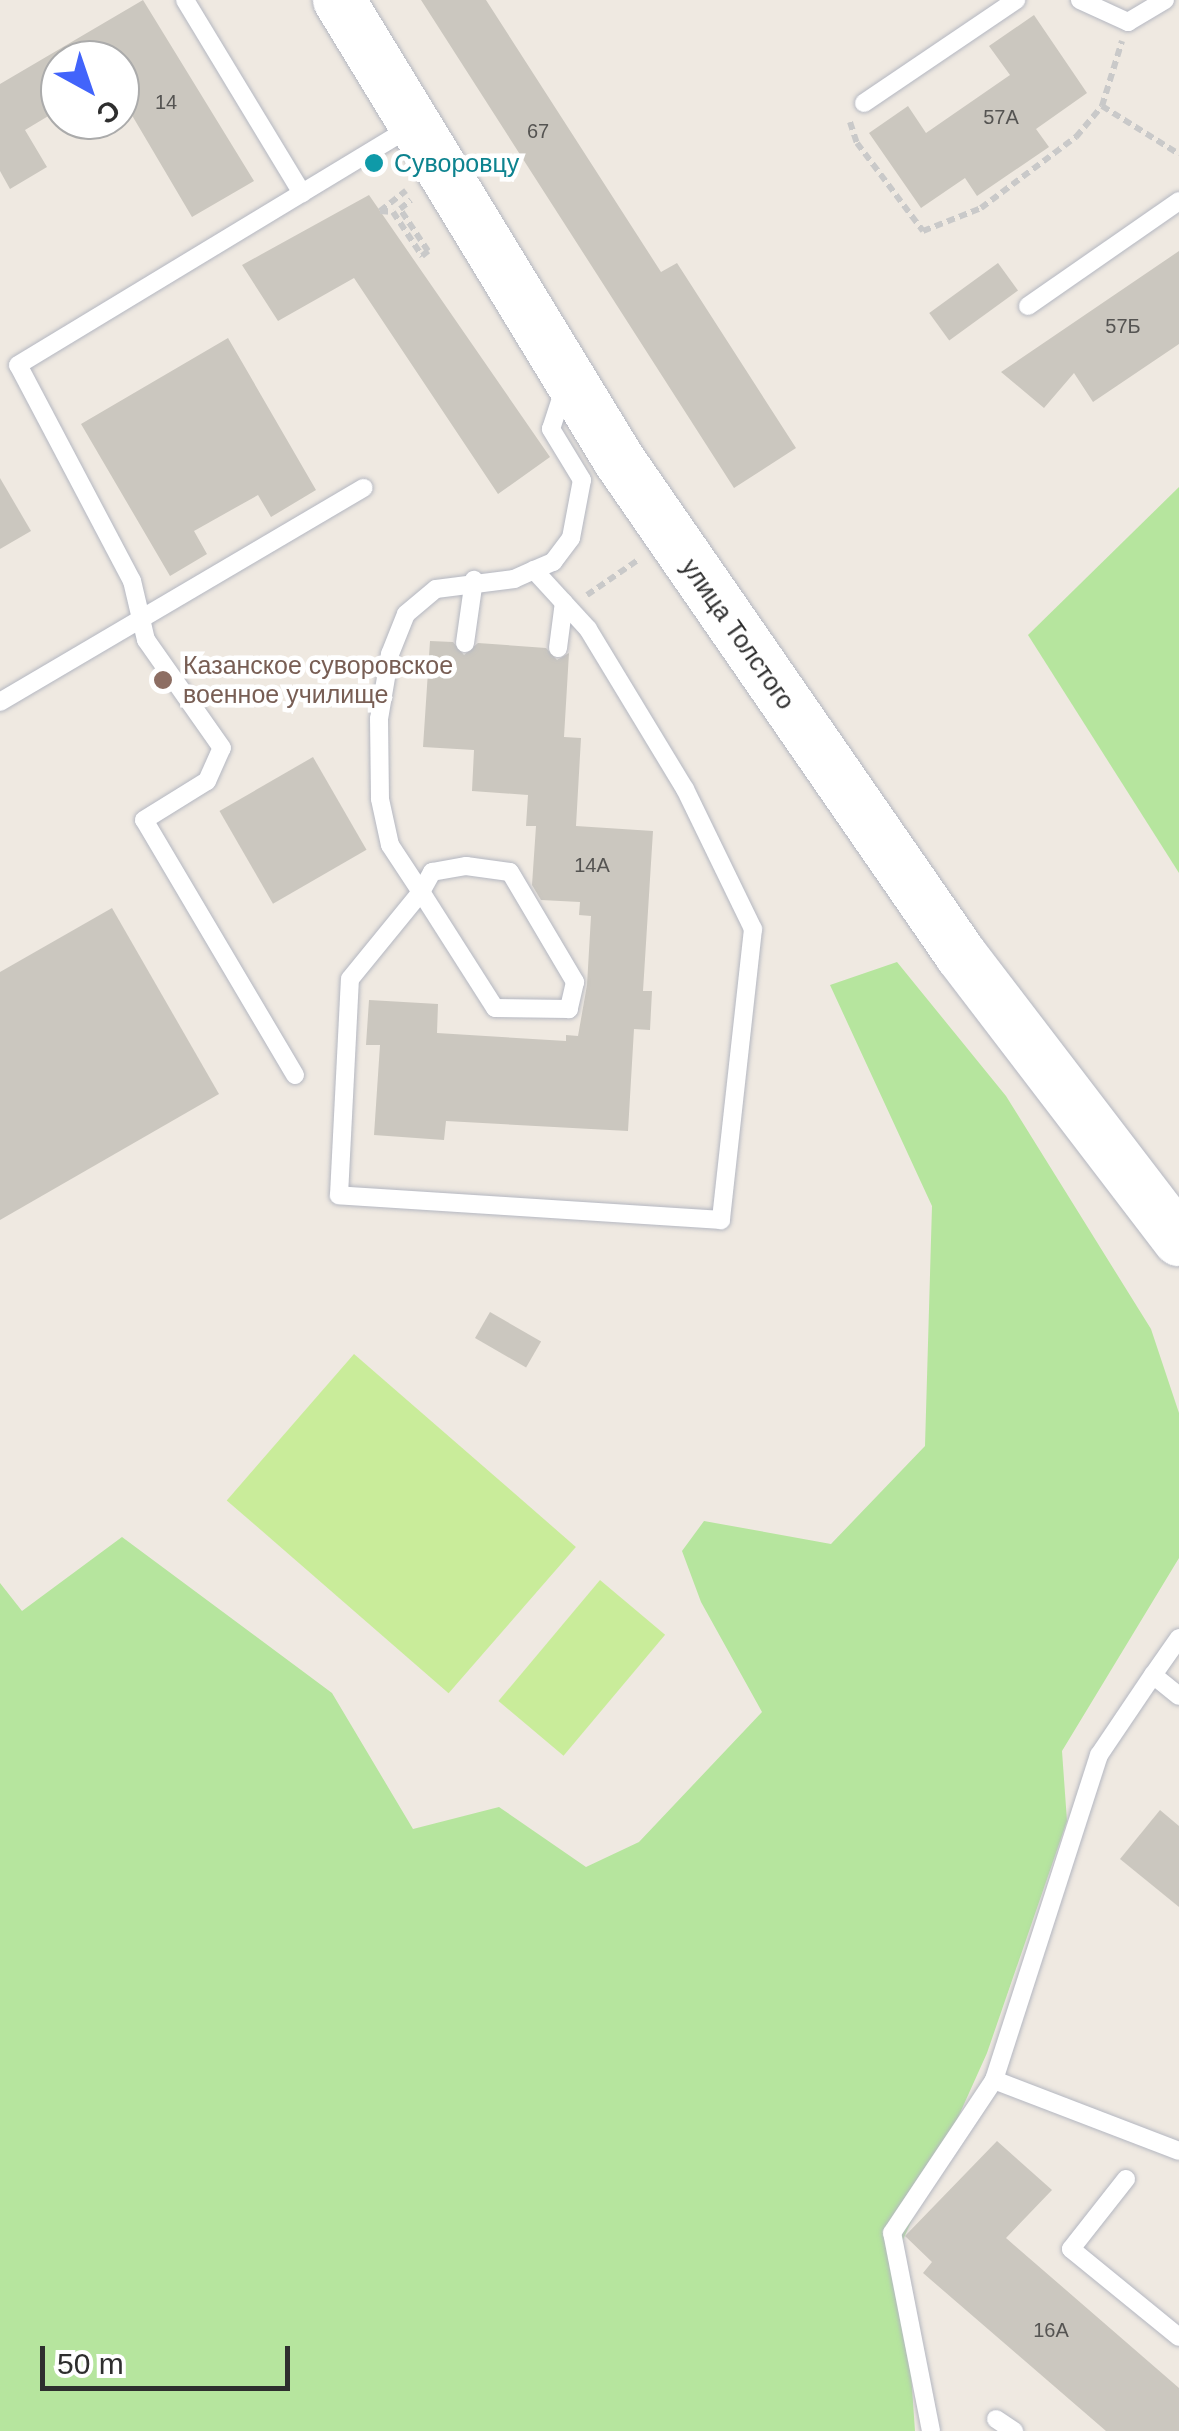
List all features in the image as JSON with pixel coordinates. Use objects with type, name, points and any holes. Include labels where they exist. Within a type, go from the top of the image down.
[{"type":"street","name":"улица Толстого","points":[[338,0],[569,378],[961,956],[1179,1240]]},
{"type":"lane","points":[[185,0],[302,193]]},
{"type":"lane","points":[[864,103],[1016,0]]},
{"type":"lane","points":[[1080,0],[1128,22],[1165,0]]},
{"type":"lane","points":[[295,1075],[144,820],[206,780],[222,748],[146,640],[144,616],[18,365],[414,125]]},
{"type":"lane","points":[[1028,306],[1179,201]]},
{"type":"lane","points":[[534,570],[588,629],[685,789],[753,928],[721,1220],[339,1195],[350,980],[421,892],[432,872],[466,866],[510,872],[575,982],[569,1009],[495,1008],[421,892],[390,845],[380,800],[379,719],[387,670],[406,614],[436,589],[474,580],[514,579],[534,570],[553,562],[570,538],[581,490],[578,470],[552,429],[554,405],[569,378]]},
{"type":"lane","points":[[0,702],[364,488]]},
{"type":"lane","points":[[465,643],[474,580]]},
{"type":"lane","points":[[558,648],[564,602]]},
{"type":"lane","points":[[931,2431],[892,2234],[994,2080],[1099,1755],[1179,1638]]},
{"type":"lane","points":[[1152,1675],[1179,1696]]},
{"type":"lane","points":[[994,2080],[1179,2151]]},
{"type":"lane","points":[[1126,2179],[1071,2249],[1179,2337]]},
{"type":"lane","points":[[996,2419],[1014,2431]]},
{"type":"path","points":[[864,103],[848,117],[856,143],[923,231],[981,208],[1076,138],[1102,106],[1128,22]]},
{"type":"path","points":[[1102,106],[1179,154]]},
{"type":"path","points":[[380,211],[393,212],[422,256],[428,251],[400,209],[421,192]]},
{"type":"path","points":[[591,594],[646,555]]},
{"type":"green space","points":[[1179,487],[1179,873],[1028,635]]},
{"type":"green space","points":[[897,962],[1006,1096],[1151,1329],[1179,1413],[1179,1558],[1062,1751],[1067,1821],[987,2053],[902,2242],[915,2431],[0,2431],[0,1583],[22,1611],[122,1537],[332,1693],[413,1829],[499,1807],[586,1867],[639,1842],[762,1712],[701,1602],[682,1551],[704,1521],[831,1544],[925,1446],[932,1206],[830,985]]},
{"type":"green space","points":[[354,1354],[576,1547],[449,1693],[227,1500]]},
{"type":"green space","points":[[600,1580],[665,1635],[564,1756],[498,1701]]},
{"type":"building","points":[[143,0],[254,181],[192,217],[140,129],[140,40],[75,40]]},
{"type":"building","points":[[421,0],[486,0],[661,272],[677,263],[796,448],[734,488]]},
{"type":"building","points":[[1034,15],[1087,93],[1036,129],[1049,147],[977,196],[965,178],[921,208],[869,133],[908,106],[926,133],[1010,75],[989,46]]},
{"type":"building","points":[[40,61],[40,121],[25,130],[47,167],[10,189],[0,171],[0,84]]},
{"type":"building","points":[[369,195],[550,457],[498,494],[354,278],[278,321],[242,265]]},
{"type":"building","points":[[1179,251],[1179,344],[1093,402],[1074,373],[1044,408],[1001,372]]},
{"type":"building","points":[[998,263],[1018,291],[949,340],[929,313]]},
{"type":"building","points":[[228,338],[316,490],[271,517],[258,495],[194,531],[207,554],[170,576],[81,424]]},
{"type":"building","points":[[0,478],[31,531],[0,549]]},
{"type":"building","points":[[430,641],[453,642],[464,655],[478,643],[546,648],[557,660],[569,653],[564,737],[581,738],[576,826],[653,831],[643,991],[652,991],[650,1030],[634,1029],[628,1131],[446,1121],[444,1140],[374,1135],[380,1045],[366,1045],[369,1000],[438,1004],[437,1033],[566,1041],[566,1035],[578,1036],[587,985],[591,916],[579,915],[580,902],[541,900],[532,885],[536,826],[526,826],[528,795],[472,791],[474,750],[423,747]]},
{"type":"building","points":[[313,757],[367,850],[273,904],[219,811]]},
{"type":"building","points":[[112,908],[219,1094],[0,1220],[0,972]]},
{"type":"building","points":[[490,1312],[541,1342],[526,1367],[475,1338]]},
{"type":"building","points":[[1160,1810],[1179,1826],[1179,1907],[1120,1859]]},
{"type":"building","points":[[997,2141],[1052,2190],[1006,2238],[1179,2388],[1179,2431],[1106,2431],[923,2273],[932,2262],[905,2236]]},
{"type":"place","name":"Суворовцу","points":[[374,163]]},
{"type":"place","name":"Казанское суворовское военное училище","points":[[163,680]]}]
